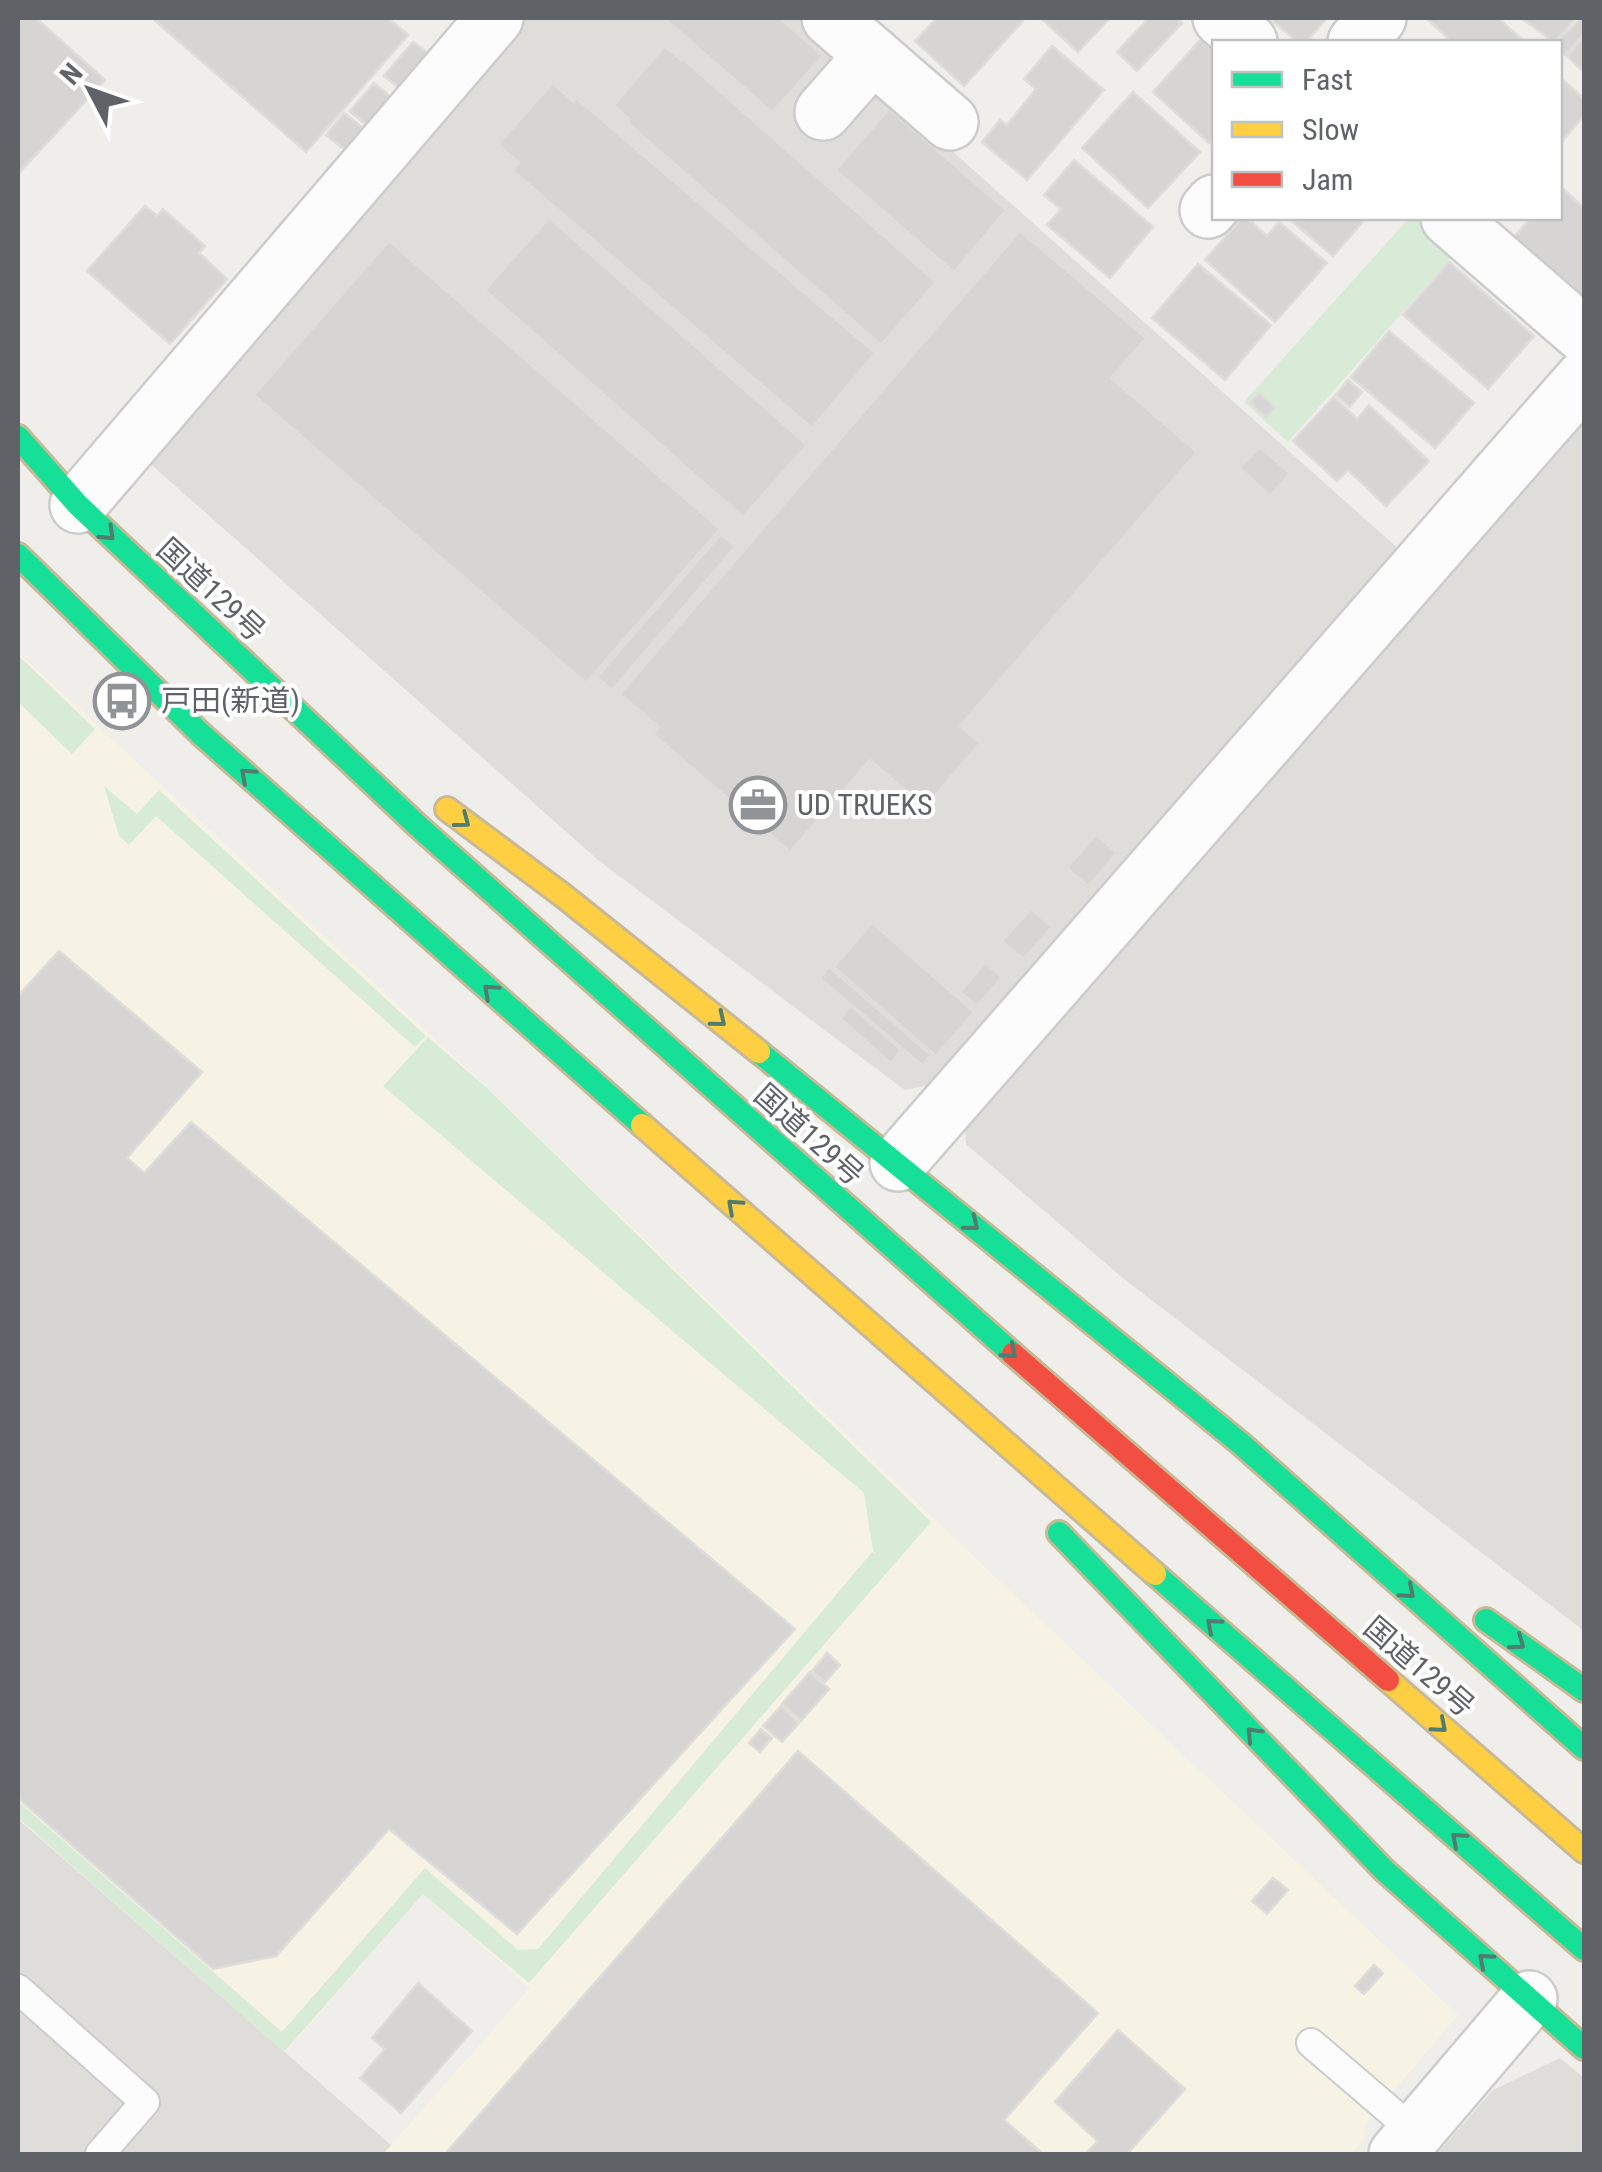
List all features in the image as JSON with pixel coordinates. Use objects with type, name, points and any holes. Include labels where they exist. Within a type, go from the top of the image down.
[{"type":"highway","name":"国道129号","points":[[18,438],[78,505],[418,826],[858,1219],[1584,1851]]},
{"type":"highway","points":[[18,555],[202,736],[1584,1949]]},
{"type":"highway","points":[[216,637],[389,766]]},
{"type":"highway","points":[[436,800],[562,894],[1240,1443],[1584,1748]]},
{"type":"highway","points":[[807,1271],[985,1456]]},
{"type":"highway","points":[[1240,1443],[1428,1578]]},
{"type":"highway","points":[[1040,1514],[1384,1870],[1584,2048]]},
{"type":"highway","points":[[1475,1612],[1584,1690]]},
{"type":"street","points":[[78,505],[495,18]]},
{"type":"street","points":[[830,18],[950,122]]},
{"type":"street","points":[[1221,18],[1247,40]]},
{"type":"street","points":[[1358,40],[1378,18]]},
{"type":"street","points":[[824,112],[873,55]]},
{"type":"street","points":[[1452,220],[1584,335]]},
{"type":"street","points":[[898,1163],[1584,378]]},
{"type":"street","points":[[1406,2144],[1529,1999]]},
{"type":"lane","points":[[18,1988],[145,2102],[100,2154]]},
{"type":"lane","points":[[1312,2043],[1406,2144]]},
{"type":"shaded area","points":[[512,18],[803,18],[1402,552],[935,1084],[905,1090],[598,860],[137,452]]},
{"type":"shaded area","points":[[1584,402],[1584,1631],[1124,1279],[966,1144],[964,1116]]},
{"type":"shaded area","points":[[18,652],[495,1095],[934,1519],[1458,2015],[1364,2126],[1365,2138],[1351,2154],[383,2154],[530,1988],[423,1894],[284,2054],[18,1821]]},
{"type":"shaded area","points":[[18,1819],[391,2145],[383,2154],[18,2154]]},
{"type":"shaded area","points":[[1560,2058],[1584,2078],[1584,2154],[1437,2154],[1493,2090]]},
{"type":"green space","points":[[1407,220],[1422,220],[1457,251],[1288,442],[1244,402]]},
{"type":"green space","points":[[18,655],[95,729],[72,754],[18,702]]},
{"type":"green space","points":[[104,786],[137,814],[159,790],[426,1036],[415,1047],[156,816],[129,845],[119,836]]},
{"type":"green space","points":[[428,1037],[488,1089],[931,1522],[529,1983],[423,1894],[284,2052],[18,1818],[18,1801],[282,2032],[425,1868],[518,1950],[538,1949],[872,1552],[877,1555],[873,1551],[864,1493],[383,1086]]},
{"type":"building","points":[[18,18],[36,18],[105,80],[18,174]]},
{"type":"building","points":[[152,18],[388,18],[408,35],[306,152]]},
{"type":"building","points":[[664,18],[780,18],[823,56],[772,112]]},
{"type":"building","points":[[937,18],[1023,21],[964,86],[915,41]]},
{"type":"building","points":[[1041,18],[1110,18],[1078,52]]},
{"type":"building","points":[[1149,18],[1176,18],[1182,23],[1137,71],[1117,52]]},
{"type":"building","points":[[1269,18],[1327,18],[1308,40],[1296,40]]},
{"type":"building","points":[[1426,18],[1498,18],[1523,40],[1446,40]]},
{"type":"building","points":[[1521,18],[1576,18],[1556,40]]},
{"type":"building","points":[[1584,18],[1584,34],[1565,55],[1559,40]]},
{"type":"building","points":[[1584,37],[1584,72],[1567,56]]},
{"type":"building","points":[[1202,38],[1212,48],[1209,143],[1153,92]]},
{"type":"building","points":[[413,42],[429,54],[401,89],[384,76]]},
{"type":"building","points":[[665,46],[936,282],[881,345],[628,123],[630,120],[614,105]]},
{"type":"building","points":[[1052,46],[1104,90],[1027,180],[982,142],[1000,120],[1007,125],[1036,89],[1024,79]]},
{"type":"building","points":[[1562,79],[1584,99],[1584,115],[1562,142]]},
{"type":"building","points":[[374,83],[391,97],[366,125],[350,111]]},
{"type":"building","points":[[553,83],[573,102],[576,98],[875,353],[812,428],[512,170],[519,163],[498,144]]},
{"type":"building","points":[[1133,92],[1200,152],[1148,208],[1082,148]]},
{"type":"building","points":[[889,109],[1006,210],[954,272],[836,170]]},
{"type":"building","points":[[344,113],[363,128],[345,150],[326,135]]},
{"type":"building","points":[[1074,160],[1153,227],[1110,278],[1047,225],[1061,209],[1044,195]]},
{"type":"building","points":[[1562,188],[1584,208],[1582,301],[1512,239],[1529,220],[1562,220]]},
{"type":"building","points":[[145,206],[157,216],[163,209],[205,246],[199,253],[227,279],[170,344],[87,271]]},
{"type":"building","points":[[549,218],[807,445],[743,517],[485,290]]},
{"type":"building","points":[[1240,220],[1249,220],[1267,236],[1279,222],[1327,263],[1275,322],[1205,260]]},
{"type":"building","points":[[1290,220],[1364,220],[1333,256]]},
{"type":"building","points":[[1020,231],[1146,338],[1111,378],[1197,452],[960,726],[980,743],[925,807],[870,760],[790,852],[653,734],[659,727],[620,694]]},
{"type":"building","points":[[389,241],[720,529],[586,683],[254,395]]},
{"type":"building","points":[[1449,262],[1534,336],[1488,389],[1403,315]]},
{"type":"building","points":[[1198,264],[1271,325],[1225,380],[1152,318]]},
{"type":"building","points":[[1389,331],[1474,403],[1435,448],[1351,377]]},
{"type":"building","points":[[1348,380],[1362,392],[1350,407],[1336,395]]},
{"type":"building","points":[[1259,393],[1275,407],[1266,417],[1250,403]]},
{"type":"building","points":[[1334,397],[1357,419],[1369,405],[1429,461],[1386,506],[1348,470],[1337,481],[1293,441]]},
{"type":"building","points":[[1260,447],[1290,473],[1270,496],[1240,468]]},
{"type":"building","points":[[721,534],[735,547],[612,690],[597,677]]},
{"type":"building","points":[[1096,835],[1117,853],[1088,886],[1067,868]]},
{"type":"building","points":[[1031,909],[1052,927],[1023,959],[1002,941]]},
{"type":"building","points":[[872,923],[974,1012],[936,1056],[834,967]]},
{"type":"building","points":[[59,951],[202,1072],[127,1158],[144,1173],[191,1122],[795,1629],[517,1934],[389,1829],[276,1956],[213,1969],[18,1798],[18,996]]},
{"type":"building","points":[[985,963],[1002,977],[977,1006],[960,992]]},
{"type":"building","points":[[829,967],[931,1055],[922,1065],[820,978]]},
{"type":"building","points":[[851,1006],[901,1050],[891,1063],[840,1018]]},
{"type":"building","points":[[827,1653],[840,1665],[825,1682],[812,1671]]},
{"type":"building","points":[[810,1672],[829,1689],[801,1721],[782,1704]]},
{"type":"building","points":[[781,1706],[799,1723],[782,1742],[763,1726]]},
{"type":"building","points":[[761,1729],[772,1738],[760,1752],[749,1743]]},
{"type":"building","points":[[798,1751],[1098,2013],[1004,2120],[1043,2154],[445,2154]]},
{"type":"building","points":[[1273,1878],[1288,1890],[1267,1914],[1252,1901]]},
{"type":"building","points":[[1374,1965],[1383,1973],[1364,1994],[1355,1986]]},
{"type":"building","points":[[418,1983],[472,2031],[401,2113],[360,2078],[385,2049],[372,2038]]},
{"type":"building","points":[[1118,2030],[1185,2089],[1127,2154],[1085,2154],[1098,2141],[1055,2102]]},
{"type":"traffic: fast","points":[[18,437],[78,505],[418,826],[1013,1354]]},
{"type":"traffic: fast","points":[[18,555],[202,735],[642,1125]]},
{"type":"traffic: fast","points":[[759,1052],[1240,1443],[1584,1748]]},
{"type":"traffic: fast","points":[[1059,1533],[1384,1870],[1584,2048]]},
{"type":"traffic: fast","points":[[1155,1574],[1584,1949]]},
{"type":"traffic: fast","points":[[1486,1620],[1584,1690]]},
{"type":"traffic: slow","points":[[447,809],[759,1052]]},
{"type":"traffic: slow","points":[[642,1125],[1155,1574]]},
{"type":"traffic: slow","points":[[1388,1680],[1584,1851]]},
{"type":"traffic: jam","points":[[1013,1354],[1388,1680]]},
{"type":"place","name":"戸田(新道)","points":[[122,701]]},
{"type":"place","name":"UD TRUEKS","points":[[758,805]]}]
